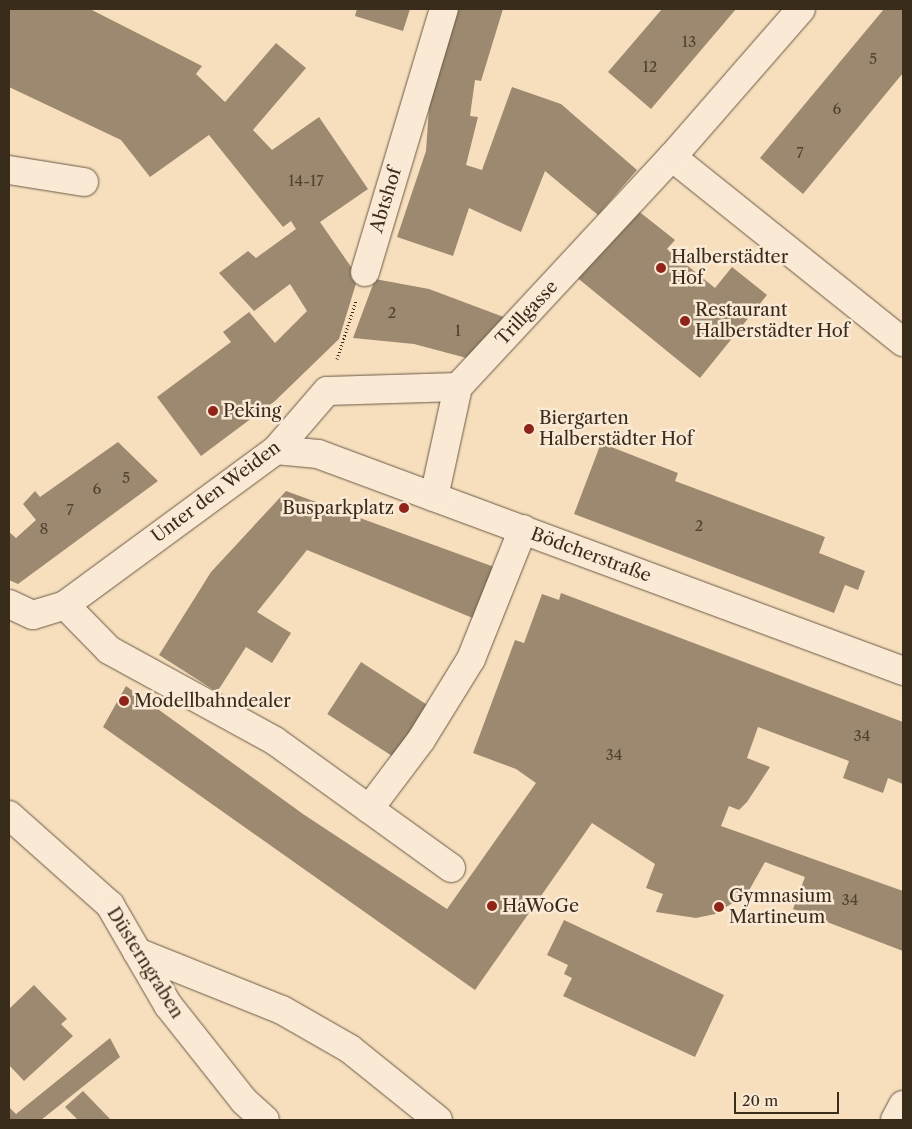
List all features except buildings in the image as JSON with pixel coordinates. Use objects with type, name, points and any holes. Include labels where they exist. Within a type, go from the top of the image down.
[{"type":"street","name":"Abtshof","points":[[365,272],[444,9]]},
{"type":"street","name":"Trillgasse","points":[[458,387],[672,157],[801,9]]},
{"type":"street","points":[[672,157],[903,342]]},
{"type":"street","points":[[9,170],[84,182]]},
{"type":"street","points":[[327,391],[458,387],[434,496]]},
{"type":"street","name":"Unter den Weiden","points":[[9,604],[33,615],[65,605],[276,450],[327,391]]},
{"type":"street","name":"Bödcherstraße","points":[[276,450],[318,454],[903,671]]},
{"type":"street","points":[[369,809],[421,740],[471,659],[523,529]]},
{"type":"street","points":[[65,605],[109,650],[228,712],[452,868]]},
{"type":"street","name":"Düsterngraben","points":[[9,816],[110,905],[168,1005],[244,1101],[265,1120]]},
{"type":"street","points":[[137,952],[282,1010],[350,1049],[438,1120]]},
{"type":"street","points":[[895,1120],[903,1106]]},
{"type":"path","points":[[327,391],[365,272]]},
{"type":"place","name":"Halberstädter Hof","points":[[661,268]]},
{"type":"place","name":"Restaurant Halberstädter Hof","points":[[685,321]]},
{"type":"place","name":"Peking","points":[[213,411]]},
{"type":"place","name":"Biergarten Halberstädter Hof","points":[[529,429]]},
{"type":"place","name":"Busparkplatz","points":[[404,508]]},
{"type":"place","name":"Modellbahndealer","points":[[124,701]]},
{"type":"place","name":"HaWoGe","points":[[492,906]]},
{"type":"place","name":"Gymnasium Martineum","points":[[719,907]]}]
